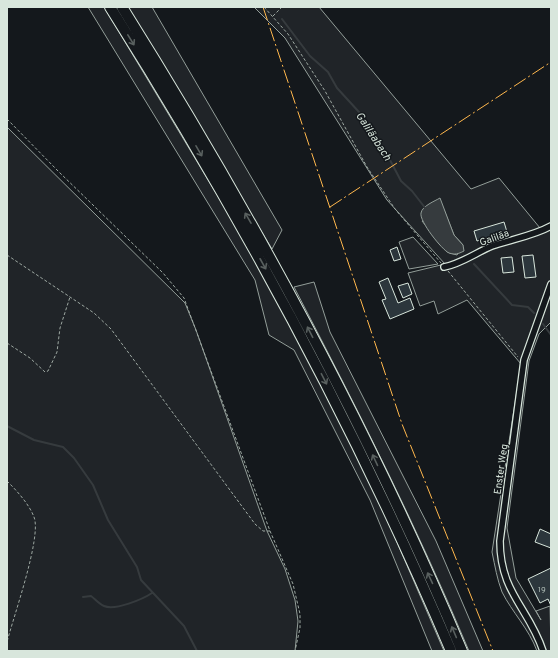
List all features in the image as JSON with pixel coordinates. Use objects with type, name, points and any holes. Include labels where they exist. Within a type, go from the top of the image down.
[{"type":"highway","points":[[110,7],[198,149],[287,308],[359,450],[451,651]]},
{"type":"highway","points":[[122,7],[206,144],[295,303],[368,445],[462,651]]},
{"type":"street","name":"Galiläa","points":[[444,267],[453,265],[492,246],[539,232],[551,226]]},
{"type":"street","name":"Enster Weg","points":[[543,651],[536,632],[511,593],[504,574],[500,553],[502,526],[524,360],[551,284]]},
{"type":"path","points":[[264,7],[288,34],[326,92],[367,167],[395,209],[518,357],[524,360]]},
{"type":"path","points":[[273,16],[282,7]]},
{"type":"path","points":[[7,119],[163,273],[182,294],[188,306],[270,531],[289,573],[299,606],[300,628],[295,651]]},
{"type":"path","points":[[7,255],[71,296],[94,313],[111,329],[255,524],[263,531],[270,531]]},
{"type":"path","points":[[7,343],[30,358],[45,372],[48,371],[57,352],[60,328],[71,296]]},
{"type":"path","points":[[7,481],[28,505],[35,518],[36,528],[35,539],[22,593],[7,642]]},
{"type":"shaded area","points":[[88,7],[104,7],[246,243],[297,336],[377,496],[444,651],[432,651],[370,500],[294,350],[269,335],[255,280]]},
{"type":"shaded area","points":[[126,7],[152,7],[282,230],[272,249]]},
{"type":"shaded area","points":[[254,7],[319,7],[471,189],[499,178],[540,228],[551,223],[551,322],[539,334],[529,361],[507,528],[516,578],[541,620],[536,611],[550,606],[551,651],[537,651],[530,635],[506,599],[499,582],[492,552],[521,364],[467,300],[438,314],[434,301],[420,306],[408,273],[445,264],[387,200],[285,38]],"holes":[[[444,210],[454,235],[463,245],[457,255],[447,252],[422,221]]]},
{"type":"shaded area","points":[[7,127],[185,303],[196,330],[267,531],[285,569],[295,600],[298,621],[295,651],[7,651]]},
{"type":"shaded area","points":[[440,198],[454,235],[463,245],[464,251],[453,254],[446,251],[432,235],[421,217],[422,210],[424,208]]},
{"type":"shaded area","points":[[413,237],[438,264],[409,269],[399,242]]},
{"type":"shaded area","points":[[314,282],[330,332],[436,541],[483,651],[469,651],[385,467],[294,287]]},
{"type":"building","points":[[504,222],[507,232],[477,241],[474,231]]},
{"type":"building","points":[[397,247],[401,259],[394,261],[390,250]]},
{"type":"building","points":[[533,255],[536,277],[525,278],[522,256]]},
{"type":"building","points":[[512,257],[514,272],[503,273],[501,258]]},
{"type":"building","points":[[388,278],[398,303],[410,298],[414,309],[390,319],[382,300],[386,299],[379,282]]},
{"type":"building","points":[[408,283],[412,294],[403,298],[398,286]]},
{"type":"building","points":[[540,529],[551,534],[551,548],[535,542]]},
{"type":"building","points":[[551,568],[551,606],[548,599],[540,603],[528,579]]},
{"type":"waterway","name":"Galiläabach","points":[[282,19],[310,56],[328,72],[337,88],[359,112],[372,131],[376,142],[390,160],[401,181],[412,191],[426,209]]},
{"type":"waterway","name":"Galiläabach","points":[[474,264],[512,305],[528,307],[534,313]]},
{"type":"waterway","name":"Galiläabach","points":[[543,324],[551,335]]},
{"type":"waterway","points":[[7,426],[34,440],[63,447],[74,458],[93,485],[108,520],[137,567],[141,580],[184,626],[197,651]]},
{"type":"waterway","points":[[83,597],[91,596],[104,606],[115,607],[136,601],[152,593]]},
{"type":"power","points":[[263,7],[402,424],[493,651]]},
{"type":"power","points":[[330,207],[551,62]]}]
